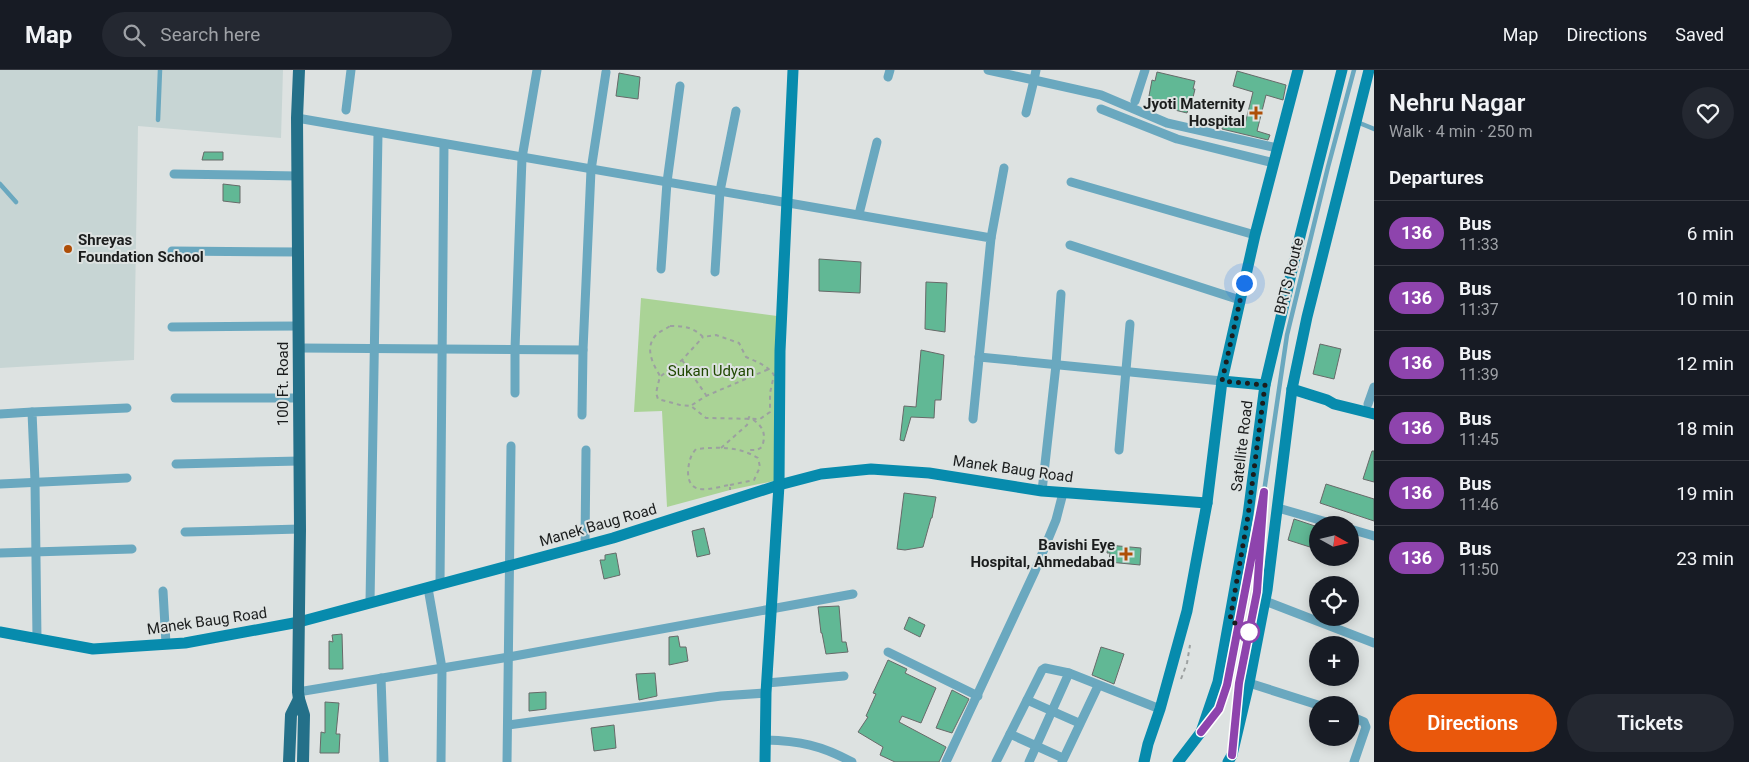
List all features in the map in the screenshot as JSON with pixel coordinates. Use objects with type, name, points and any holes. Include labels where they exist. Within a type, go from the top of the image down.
[{"type":"main road","name":"100 Ft. Road","points":[[299,70],[297,118],[300,348],[298,695],[304,714],[303,762]]},
{"type":"main road","name":"100 Ft. Road","points":[[289,762],[291,715],[298,695]]},
{"type":"street","points":[[346,110],[351,70]]},
{"type":"street","points":[[515,392],[522,158],[537,70]]},
{"type":"street","points":[[765,762],[771,608],[779,485],[780,351],[793,70]]},
{"type":"street","points":[[988,70],[1101,95],[1167,124],[1277,148]]},
{"type":"street","points":[[1026,113],[1036,70]]},
{"type":"street","points":[[1135,101],[1145,70]]},
{"type":"street","points":[[1144,762],[1188,611],[1206,503],[1222,381],[1277,148],[1298,70]]},
{"type":"street","name":"Satellite Road","points":[[1178,762],[1201,732],[1218,682],[1248,516],[1265,385],[1342,70]]},
{"type":"street","points":[[1230,758],[1249,683],[1265,601],[1292,389],[1307,317],[1369,70]]},
{"type":"street","points":[[582,415],[591,170],[606,72]]},
{"type":"street","points":[[661,270],[667,182],[680,86]]},
{"type":"street","points":[[1101,109],[1177,139],[1274,163]]},
{"type":"street","points":[[715,272],[720,191],[736,111]]},
{"type":"street","points":[[297,118],[991,238]]},
{"type":"street","points":[[370,602],[378,133]]},
{"type":"street","points":[[859,214],[877,142]]},
{"type":"street","points":[[440,584],[444,144]]},
{"type":"street","points":[[973,419],[991,238],[1004,168]]},
{"type":"street","points":[[174,174],[298,176]]},
{"type":"street","points":[[1071,182],[1256,235]]},
{"type":"street","points":[[1070,245],[1240,300]]},
{"type":"street","points":[[172,250],[299,252]]},
{"type":"street","points":[[1042,491],[1056,365],[1061,294]]},
{"type":"street","points":[[1119,450],[1130,324]]},
{"type":"street","points":[[172,327],[299,326]]},
{"type":"street","points":[[300,348],[583,350]]},
{"type":"street","points":[[979,357],[1265,385]]},
{"type":"street","points":[[1292,389],[1334,404],[1372,408],[1374,387]]},
{"type":"street","points":[[175,398],[299,398]]},
{"type":"street","points":[[0,414],[127,408]]},
{"type":"street","points":[[32,412],[37,638]]},
{"type":"street","points":[[507,762],[511,566],[511,446]]},
{"type":"street","points":[[586,450],[586,544]]},
{"type":"street","points":[[176,464],[300,461]]},
{"type":"street","name":"Manek Baug Road","points":[[0,632],[92,649],[185,643],[299,622],[612,538],[779,485],[821,474],[871,469],[929,473],[1042,491],[1206,503]]},
{"type":"street","points":[[0,484],[127,478]]},
{"type":"street","points":[[946,762],[1035,572],[1056,520],[1062,492]]},
{"type":"street","points":[[1278,508],[1309,517]]},
{"type":"street","points":[[185,532],[300,529]]},
{"type":"street","points":[[1359,532],[1374,536]]},
{"type":"street","points":[[0,553],[132,549]]},
{"type":"street","points":[[428,588],[442,668],[441,762]]},
{"type":"street","points":[[163,591],[166,644]]},
{"type":"street","points":[[298,695],[381,678],[509,657],[853,594]]},
{"type":"street","points":[[1265,601],[1374,643]]},
{"type":"street","points":[[888,652],[978,696]]},
{"type":"street","points":[[996,762],[1042,670],[1050,668],[1069,673],[1160,709]]},
{"type":"street","points":[[1030,762],[1069,673]]},
{"type":"street","points":[[508,725],[721,696],[844,676]]},
{"type":"street","points":[[381,678],[384,762]]},
{"type":"street","points":[[1249,683],[1309,702]]},
{"type":"street","points":[[1010,734],[1063,760],[1098,686]]},
{"type":"street","points":[[1027,700],[1079,723]]},
{"type":"street","points":[[1354,762],[1366,727],[1364,722],[1359,720]]},
{"type":"street","points":[[765,740],[806,744],[830,750],[852,762]]},
{"type":"lane","points":[[158,120],[160,70]]},
{"type":"lane","name":"BRTS Route","points":[[1264,492],[1287,335],[1354,70]]},
{"type":"lane","points":[[1356,121],[1374,129]]},
{"type":"lane","points":[[0,184],[16,202]]},
{"type":"lane","points":[[1201,732],[1219,709],[1227,685],[1264,492]]},
{"type":"lane","points":[[1230,758],[1239,683],[1257,592],[1264,492]]},
{"type":"path","points":[[660,376],[650,359],[651,343],[657,334],[670,326],[687,326],[703,337]]},
{"type":"path","points":[[716,335],[739,343],[746,358],[759,362],[770,369],[774,375],[770,393],[770,412],[760,418],[706,418],[691,406],[658,399],[656,394],[660,376],[682,360],[703,337],[716,335]]},
{"type":"path","points":[[682,360],[706,396]]},
{"type":"path","points":[[691,406],[706,396],[776,368]]},
{"type":"path","points":[[721,448],[747,425],[749,417]]},
{"type":"path","points":[[746,450],[758,458],[760,467],[754,480],[700,489],[693,488],[689,483],[688,465],[690,456],[696,449],[757,450],[762,447],[765,438],[760,424],[749,417]]},
{"type":"path","points":[[730,485],[730,490]]},
{"type":"shaded area","name":"Shreyas Foundation School","points":[[0,70],[283,70],[281,138],[138,126],[134,360],[0,368]]},
{"type":"green space","name":"Sukan Udyan","points":[[641,298],[777,316],[774,481],[730,490],[667,507],[662,411],[634,412]]},
{"type":"building","points":[[1237,71],[1286,85],[1283,100],[1266,95],[1257,131],[1270,135],[1268,140],[1222,129],[1224,122],[1244,128],[1253,92],[1233,86]]},
{"type":"building","points":[[1157,72],[1195,81],[1191,106],[1189,106],[1187,113],[1150,104],[1152,97],[1149,96],[1152,80],[1155,81]]},
{"type":"building","points":[[619,73],[640,77],[638,99],[616,96]]},
{"type":"building","points":[[204,152],[223,152],[223,160],[202,160]]},
{"type":"building","points":[[223,184],[240,186],[240,203],[223,201]]},
{"type":"building","points":[[819,259],[861,262],[860,293],[819,291]]},
{"type":"building","points":[[926,282],[947,283],[945,332],[925,329]]},
{"type":"building","points":[[1320,344],[1341,349],[1334,379],[1313,374]]},
{"type":"building","points":[[921,350],[944,355],[941,400],[935,400],[934,418],[911,417],[904,441],[900,440],[904,406],[916,407]]},
{"type":"building","points":[[1372,451],[1374,451],[1374,482],[1363,479]]},
{"type":"building","points":[[1326,484],[1374,499],[1374,521],[1359,516],[1320,503]]},
{"type":"building","points":[[904,493],[936,497],[923,547],[905,550],[897,549]]},
{"type":"building","points":[[1294,519],[1309,524],[1309,547],[1288,540]]},
{"type":"building","points":[[704,528],[710,554],[697,557],[692,531]]},
{"type":"building","points":[[1108,545],[1141,548],[1140,565],[1109,562],[1110,553],[1107,553]]},
{"type":"building","points":[[616,553],[620,575],[604,579],[600,560],[605,560],[605,555]]},
{"type":"building","points":[[839,606],[842,642],[846,642],[848,652],[826,654],[818,607]]},
{"type":"building","points":[[909,617],[925,625],[920,637],[904,629]]},
{"type":"building","points":[[342,634],[343,669],[329,669],[329,641],[333,642],[332,635]]},
{"type":"building","points":[[678,636],[680,647],[686,647],[688,661],[669,665],[669,637]]},
{"type":"building","points":[[1101,647],[1124,654],[1114,684],[1092,675]]},
{"type":"building","points":[[888,660],[907,669],[905,673],[936,688],[921,723],[902,716],[899,722],[946,747],[939,762],[895,762],[880,755],[883,747],[858,732],[868,717],[866,716],[876,694],[873,693]]},
{"type":"building","points":[[655,673],[657,696],[639,700],[636,674]]},
{"type":"building","points":[[952,690],[969,699],[952,733],[936,728]]},
{"type":"building","points":[[546,692],[546,709],[529,711],[529,693]]},
{"type":"building","points":[[325,702],[339,703],[336,734],[340,734],[339,753],[320,753],[321,732],[325,733]]},
{"type":"building","points":[[614,725],[616,748],[594,751],[591,728]]},
{"type":"bus line","name":"136","points":[[1201,732],[1219,709],[1227,685],[1264,492],[1257,592],[1239,683],[1232,755]]},
{"type":"place","name":"Jyoti Maternity Hospital","points":[[1256,113]]},
{"type":"place","name":"Shreyas Foundation School","points":[[68,249]]},
{"type":"place","name":"Bavishi Eye Hospital, Ahmedabad","points":[[1126,554]]},
{"type":"route","points":[[1244,283],[1222,381],[1265,385],[1248,516],[1230,620],[1249,632]]}]
